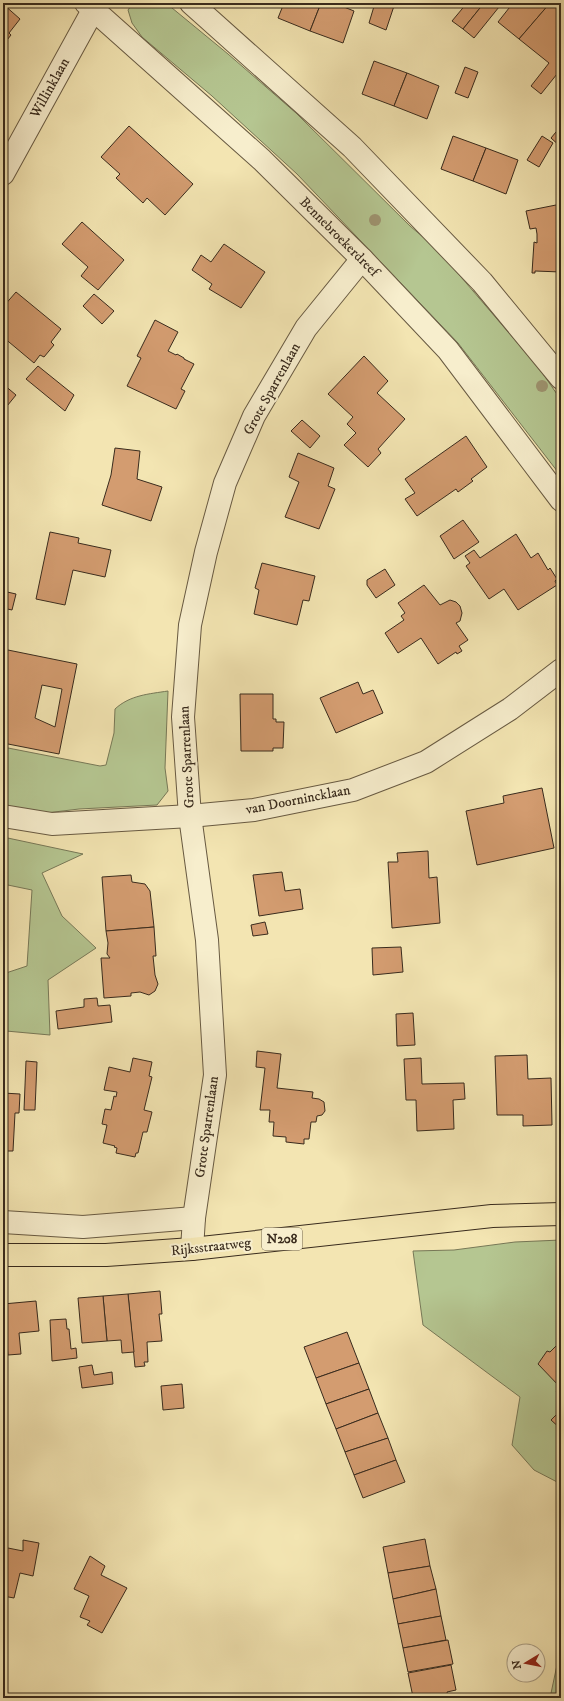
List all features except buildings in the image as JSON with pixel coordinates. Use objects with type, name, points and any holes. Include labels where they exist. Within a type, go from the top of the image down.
[{"type":"main road","name":"Rijksstraatweg","points":[[3,1255],[106,1255],[192,1250],[492,1216],[561,1214]]},
{"type":"street","points":[[191,3],[352,147],[482,282],[561,378]]},
{"type":"street","name":"Willinklaan","points":[[3,174],[92,5]]},
{"type":"street","name":"Bennebroekerdreef","points":[[92,5],[262,160],[362,259],[448,350],[561,500]]},
{"type":"street","name":"Grote Sparrenlaan","points":[[192,1250],[194,1218],[215,1076],[207,940],[190,816],[182,717],[190,625],[206,552],[225,483],[254,416],[306,328],[362,259]]},
{"type":"street","name":"van Doornincklaan","points":[[3,816],[52,824],[190,816],[254,810],[353,790],[426,762],[510,709],[561,670]]},
{"type":"street","points":[[3,1222],[83,1227],[194,1218]]},
{"type":"green space","points":[[133,3],[166,3],[296,113],[410,226],[437,249],[539,368],[561,400],[561,476],[458,343],[297,174],[212,96],[142,37],[132,23],[128,10]]},
{"type":"green space","points":[[168,691],[165,768],[168,791],[157,805],[79,809],[46,813],[3,805],[3,747],[100,766],[106,765],[114,733],[115,709],[133,698]]},
{"type":"green space","points":[[3,837],[83,854],[42,873],[62,916],[96,948],[48,980],[50,1035],[6,1031],[3,1046],[3,974],[27,966],[32,890],[3,884]]},
{"type":"green space","points":[[561,1240],[561,1484],[534,1470],[512,1445],[520,1397],[423,1325],[413,1251],[454,1250],[515,1242]]},
{"type":"green space","points":[[561,1646],[561,1698],[550,1698]]}]
